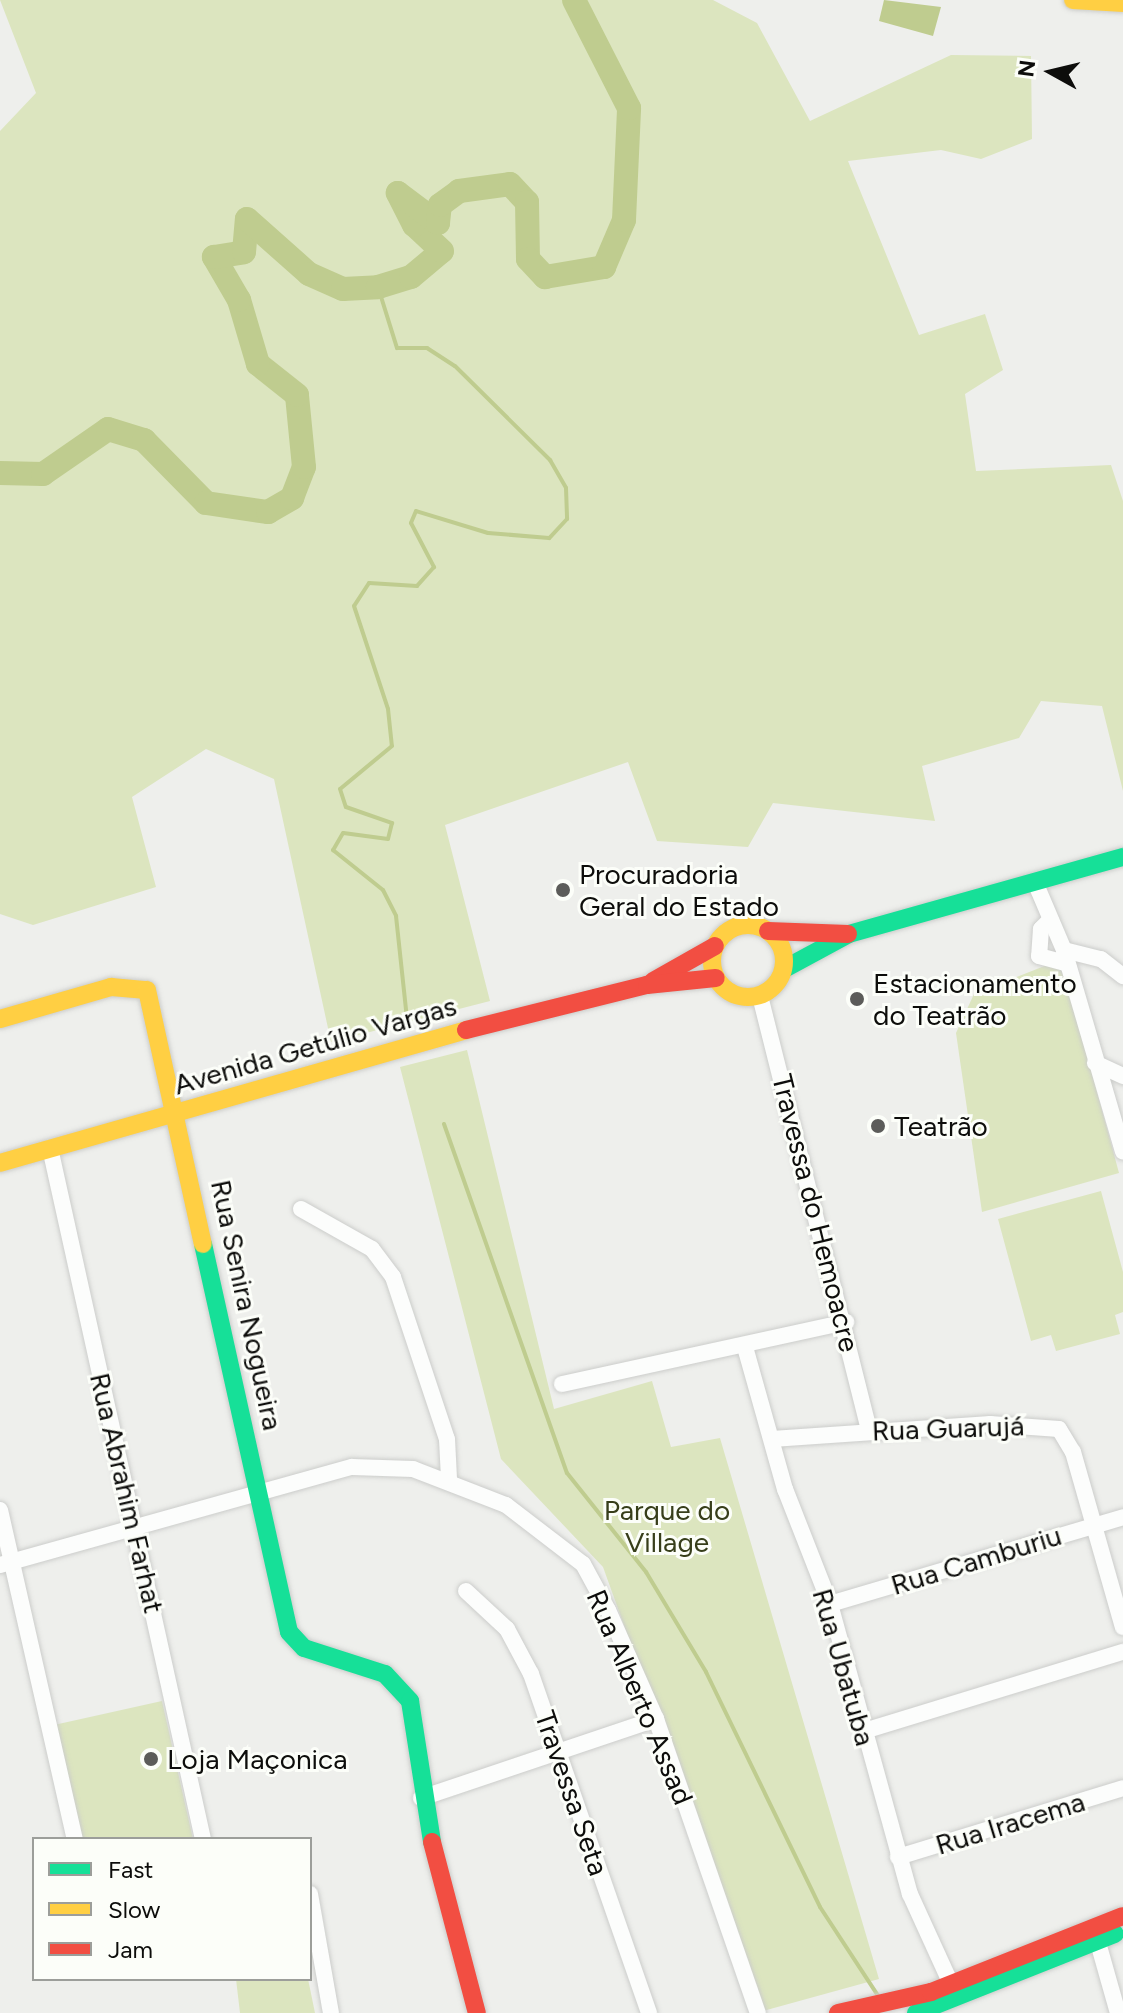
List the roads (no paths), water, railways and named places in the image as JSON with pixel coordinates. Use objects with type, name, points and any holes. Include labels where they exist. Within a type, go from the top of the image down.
[{"type":"street","points":[[1073,0],[1123,3]]},
{"type":"street","points":[[849,934],[768,931],[738,926],[715,946],[716,978],[730,993],[760,996],[784,969],[849,934],[1123,857]]},
{"type":"street","points":[[1035,882],[1065,957],[1123,1152]]},
{"type":"street","points":[[1050,920],[1041,929],[1039,956],[1101,959],[1123,976]]},
{"type":"street","points":[[768,931],[782,947],[784,969]]},
{"type":"street","name":"Avenida Getúlio Vargas","points":[[647,985],[715,946]]},
{"type":"street","name":"Avenida Getúlio Vargas","points":[[0,1163],[647,985],[716,978]]},
{"type":"street","name":"Rua Senira Nogueira","points":[[0,1019],[111,987],[147,990],[178,1114],[289,1632],[304,1648],[385,1674],[404,1688],[421,1798]]},
{"type":"street","name":"Travessa do Hemoacre","points":[[760,996],[846,1322],[869,1431]]},
{"type":"street","points":[[1095,1063],[1123,1076]]},
{"type":"street","name":"Rua Abrahim Farhat","points":[[50,1148],[203,1837]]},
{"type":"street","points":[[301,1209],[372,1249],[393,1277],[447,1439],[449,1479]]},
{"type":"street","points":[[562,1384],[596,1381],[846,1322]]},
{"type":"street","name":"Rua Ubatuba","points":[[745,1347],[772,1439],[830,1604],[898,1857],[951,1984]]},
{"type":"street","name":"Rua Guarujá","points":[[772,1439],[1017,1424],[1059,1429],[1073,1452],[1122,1619]]},
{"type":"street","name":"Rua Alberto Assad","points":[[6,1564],[352,1467],[449,1479],[533,1521],[583,1564],[656,1719],[758,2013]]},
{"type":"street","points":[[0,1510],[6,1564],[74,1837]]},
{"type":"street","name":"Rua Camburiu","points":[[830,1604],[1123,1517]]},
{"type":"street","name":"Travessa Seta","points":[[466,1591],[518,1647],[649,2013]]},
{"type":"street","points":[[864,1731],[1123,1652]]},
{"type":"street","points":[[477,2013],[421,1798],[557,1756],[656,1719]]},
{"type":"street","name":"Rua Iracema","points":[[898,1857],[1123,1788]]},
{"type":"street","points":[[312,1905],[331,2013]]},
{"type":"street","points":[[916,2013],[951,1984],[1123,1916]]},
{"type":"street","points":[[838,2013],[933,1999],[1123,1932]]},
{"type":"street","points":[[1097,1939],[1118,2013]]},
{"type":"waterway","points":[[0,473],[43,474],[108,429],[144,440],[206,503],[268,512],[292,498],[304,467],[297,395],[258,364],[239,300],[214,257],[244,252],[247,219],[309,274],[343,289],[378,287],[411,277],[442,251],[414,225],[398,193],[438,223],[440,205],[459,191],[510,184],[527,202],[528,259],[545,277],[604,267],[624,220],[629,108],[574,0]]},
{"type":"waterway","points":[[378,287],[397,348],[427,348],[455,366],[550,460],[566,488],[567,519],[549,538],[488,533],[416,511],[411,523],[434,567],[417,586],[369,583],[354,606],[388,709],[392,746],[340,789],[346,807],[392,823],[388,839],[343,833],[333,850],[383,890],[396,916],[407,1019]]},
{"type":"waterway","points":[[444,1124],[567,1473],[646,1572],[706,1672],[820,1907],[879,1997]]},
{"type":"place","name":"Procuradoria Geral do Estado","points":[[563,890]]},
{"type":"place","name":"Estacionamento do Teatrão","points":[[857,999]]},
{"type":"place","name":"Teatrão","points":[[878,1126]]},
{"type":"place","name":"Loja Maçonica","points":[[151,1759]]},
{"type":"park label","name":"Parque do Village","points":[[667,1526]]}]
